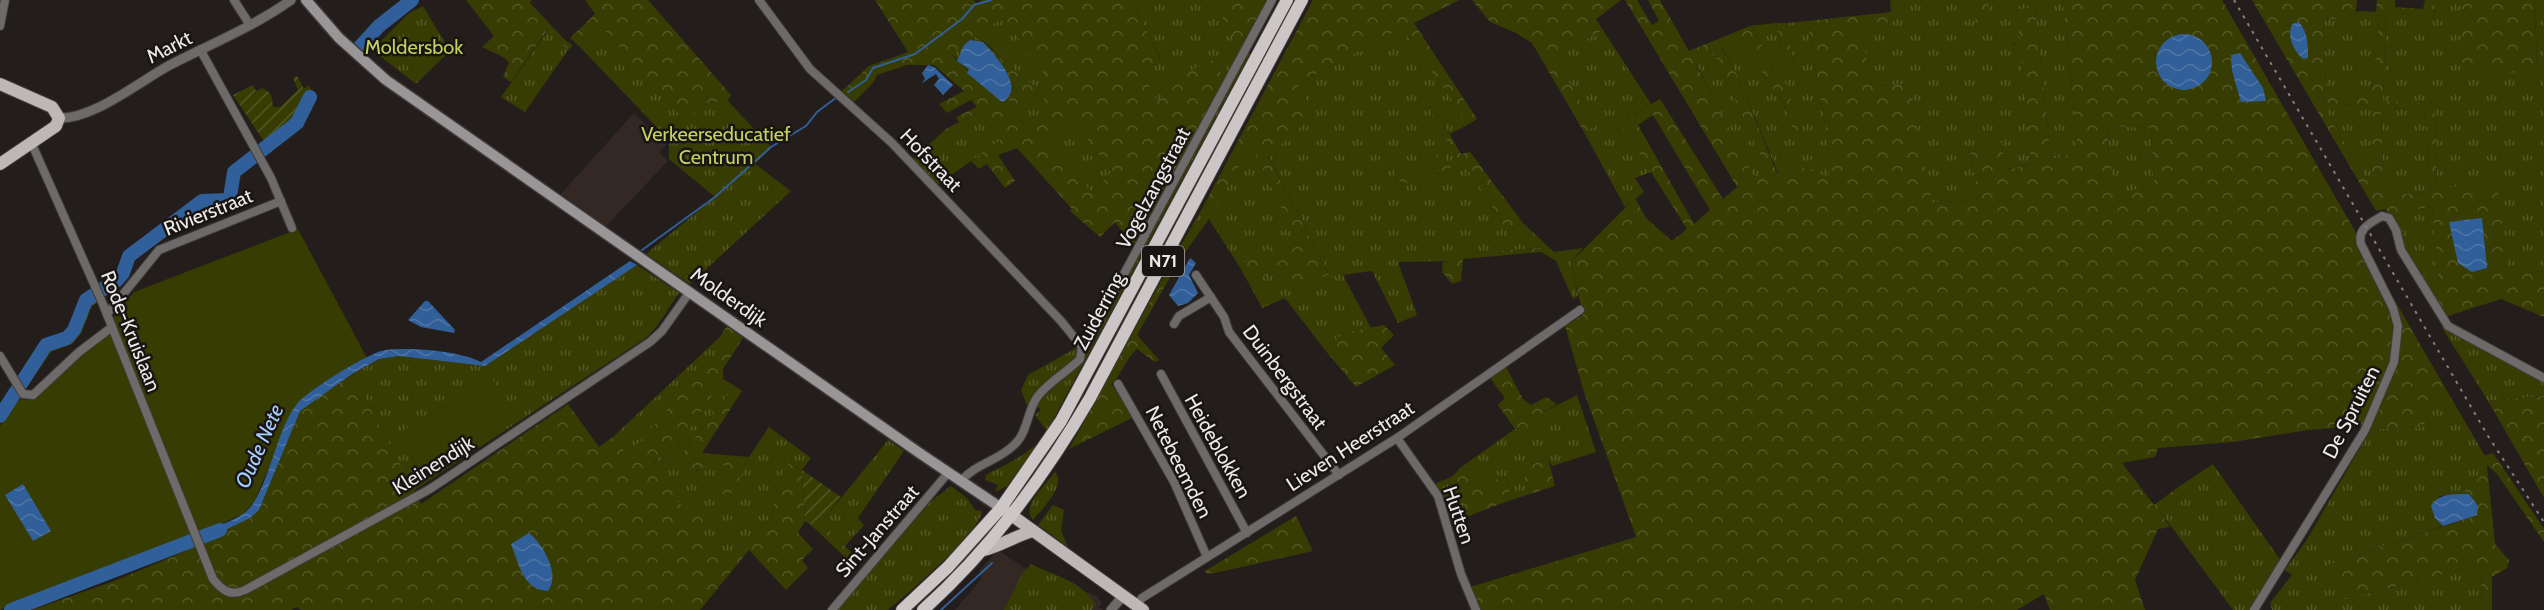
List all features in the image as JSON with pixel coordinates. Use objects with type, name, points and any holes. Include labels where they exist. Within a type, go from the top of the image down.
[{"type":"highway","name":"Zuiderring","points":[[902,610],[948,567],[1001,508],[1040,453],[1078,392],[1287,0]]},
{"type":"highway","name":"Zuiderring","points":[[923,610],[983,550],[1012,516],[1058,453],[1090,398],[1302,0]]},
{"type":"main road","name":"Molderdijk","points":[[306,0],[370,68],[689,293],[1001,508],[1140,608]]},
{"type":"main road","points":[[0,84],[52,107],[59,118],[56,126],[0,164]]},
{"type":"main road","points":[[983,550],[991,550],[1011,537],[1033,531]]},
{"type":"street","points":[[0,26],[4,0]]},
{"type":"street","points":[[234,0],[250,25]]},
{"type":"street","name":"Markt","points":[[59,118],[73,117],[98,107],[170,65],[250,25],[291,0]]},
{"type":"street","name":"Hofstraat","points":[[759,0],[810,69],[892,143],[1080,343]]},
{"type":"street","name":"Vogelzangstraat","points":[[961,481],[973,469],[1014,446],[1022,434],[1028,413],[1038,395],[1080,359],[1080,343],[1091,335],[1131,264],[1272,0]]},
{"type":"street","name":"Rivierstraat","points":[[201,51],[260,159],[292,228]]},
{"type":"street","name":"Rode-Kruislaan","points":[[31,142],[97,289],[195,534]]},
{"type":"street","name":"Rivierstraat","points":[[107,315],[159,250],[280,201]]},
{"type":"street","name":"De Spruiten","points":[[2254,610],[2365,430],[2394,362],[2398,326],[2360,238],[2363,230],[2375,220],[2382,216],[2389,218],[2396,230],[2401,250],[2448,326],[2544,378]]},
{"type":"street","name":"Duinbergstraat","points":[[1196,274],[1224,317],[1229,332],[1339,475]]},
{"type":"street","name":"Kleinendijk","points":[[195,534],[213,579],[220,588],[232,593],[245,590],[430,489],[575,393],[650,342],[662,331],[689,293]]},
{"type":"street","points":[[1174,324],[1179,316],[1210,297]]},
{"type":"street","name":"Lieven Heerstraat","points":[[1140,608],[1142,598],[1396,438],[1580,310]]},
{"type":"street","points":[[0,356],[23,394],[28,396],[37,392],[79,352],[112,327]]},
{"type":"street","name":"Heideblokken","points":[[1161,374],[1247,533]]},
{"type":"street","name":"Netebeemden","points":[[1118,384],[1174,482],[1207,557]]},
{"type":"street","name":"Hutten","points":[[1396,438],[1438,496],[1461,574],[1476,610]]},
{"type":"street","name":"Sint-Janstraat","points":[[832,610],[948,473]]},
{"type":"street","points":[[1111,610],[1123,596]]},
{"type":"street","points":[[1120,610],[1123,596]]},
{"type":"shaded area","points":[[634,113],[666,145],[659,152],[668,161],[606,226],[561,194]]},
{"type":"shaded area","points":[[998,550],[1028,570],[1097,596],[1102,603],[1099,607],[1103,610],[955,610],[981,579],[980,570]]},
{"type":"green space","points":[[466,0],[532,0],[530,3],[566,41],[573,45],[568,50],[548,29],[511,82],[503,77],[509,63],[505,58],[482,47],[494,36]]},
{"type":"green space","points":[[585,0],[648,0],[731,95],[728,101],[708,103],[685,121],[602,27],[579,46],[570,38],[595,14]]},
{"type":"green space","points":[[875,0],[973,0],[978,4],[982,0],[1132,0],[1161,61],[1143,72],[1157,101],[1171,92],[1167,81],[1216,59],[1223,81],[1136,248],[1115,222],[1100,237],[1070,211],[1072,209],[1017,148],[998,155],[1015,181],[1005,188],[987,164],[979,169],[971,161],[1007,135],[983,110],[959,122],[956,117],[977,107],[971,100],[947,113],[939,104],[964,91],[934,65],[907,65],[877,75],[873,83],[854,102],[842,91],[869,66],[908,52]],"holes":[[[1004,18],[1048,80],[1036,87],[1018,75],[985,28]],[[974,36],[982,40],[994,51],[1011,80],[1014,88],[1009,101],[1020,106],[1039,92],[1049,107],[1024,124],[952,55]],[[1075,123],[1112,172],[1091,192],[1045,137]]]},
{"type":"green space","points":[[1132,0],[1213,0],[1240,51],[1223,81],[1216,60],[1167,81],[1171,92],[1157,101],[1143,72],[1161,60]]},
{"type":"green space","points":[[1213,0],[1268,0],[1240,51]]},
{"type":"green space","points":[[1313,0],[1459,0],[1414,23],[1477,119],[1469,124],[1401,28],[1298,84],[1314,115],[1268,156],[1329,274],[1300,289],[1285,268],[1248,282],[1239,266],[1294,234],[1251,145],[1209,219],[1199,214]]},
{"type":"green space","points":[[1472,0],[1621,0],[1596,19],[1603,30],[1554,57],[1595,126],[1584,132],[1532,43],[1490,22]]},
{"type":"green space","points":[[1625,0],[1637,0],[1652,25],[1659,21],[1648,0],[1660,0],[1689,51],[1750,26],[1787,86],[1801,132],[1793,130],[1785,107],[1740,40],[1722,48],[1737,75],[1777,173],[1804,168],[1817,171],[1828,180],[1831,159],[1807,21],[1892,12],[1892,22],[1860,26],[1872,86],[1910,84],[1932,203],[1979,199],[1970,153],[2002,143],[2005,170],[2031,164],[2021,54],[2012,55],[2011,44],[2020,43],[2016,9],[2035,8],[2051,159],[2078,153],[2063,0],[2222,0],[2443,384],[2423,427],[2371,429],[2360,426],[2308,430],[2233,442],[2158,448],[2155,457],[2122,463],[2154,505],[2177,488],[2182,495],[2159,510],[2170,527],[2158,529],[2135,580],[2145,610],[2050,610],[2044,594],[2017,610],[1480,610],[1470,587],[1636,537],[1584,392],[1565,326],[1583,315],[1571,262],[1635,198],[1646,218],[1672,241],[1687,229],[1620,123],[1660,99],[1723,199],[1737,187]],"holes":[[[1713,51],[1770,176],[1756,180],[1696,64]],[[1653,115],[1710,210],[1694,224],[1638,125]],[[2109,126],[2151,128],[2154,185],[2115,194],[2108,146]]]},
{"type":"green space","points":[[1890,0],[2063,0],[2078,153],[2051,159],[2035,8],[2016,10],[2021,43],[2012,43],[2021,53],[2031,164],[2004,170],[2002,143],[1970,153],[1979,199],[1931,203],[1910,84],[1872,86],[1860,26],[1892,22]]},
{"type":"green space","points":[[1972,0],[1987,0],[1991,30],[1978,32]]},
{"type":"green space","points":[[2252,0],[2357,0],[2355,21],[2323,18],[2326,89],[2350,93],[2372,91],[2380,12],[2376,12],[2377,0],[2395,0],[2395,7],[2423,9],[2425,0],[2435,0],[2434,18],[2386,11],[2383,101],[2435,104],[2437,188],[2497,183],[2508,275],[2544,271],[2544,317],[2501,299],[2444,317],[2427,287],[2439,283],[2432,206],[2391,216],[2385,209],[2376,211]],"holes":[[[2321,103],[2373,106],[2371,177],[2364,176]],[[2381,107],[2424,111],[2431,192],[2401,194],[2383,180]]]},
{"type":"green space","points":[[2435,0],[2461,0],[2462,71],[2537,72],[2535,0],[2544,0],[2544,271],[2508,275],[2437,188],[2435,104],[2383,102],[2386,11],[2434,18]]},
{"type":"green space","points":[[2461,0],[2535,0],[2537,73],[2461,71]]},
{"type":"green space","name":"Moldersbok","points":[[423,6],[450,51],[416,84],[380,56],[377,45],[409,13]]},
{"type":"green space","points":[[2357,11],[2380,12],[2372,92],[2350,93],[2326,89],[2323,18],[2354,21]]},
{"type":"green space","points":[[1004,18],[1049,80],[1036,87],[1018,75],[984,28]]},
{"type":"green space","points":[[1807,21],[1831,159],[1829,181],[1778,173],[1737,75],[1722,47],[1740,40],[1785,107],[1793,130],[1800,132],[1787,86],[1750,26],[1776,23],[1780,45],[1790,67],[1794,67],[1787,23]]},
{"type":"green space","points":[[1776,23],[1787,23],[1794,67],[1790,67],[1780,45]]},
{"type":"green space","name":"Verkeerseducatief Centrum","points":[[602,27],[685,120],[708,103],[728,101],[771,147],[755,164],[791,191],[690,284],[646,254],[715,197],[669,159],[669,140],[579,46]]},
{"type":"green space","points":[[1402,27],[1469,124],[1450,134],[1433,106],[1429,107],[1457,158],[1447,164],[1442,153],[1439,167],[1405,176],[1391,163],[1401,185],[1465,164],[1507,230],[1523,223],[1554,252],[1583,248],[1571,262],[1578,296],[1573,299],[1556,261],[1541,252],[1539,248],[1455,254],[1454,261],[1398,262],[1417,315],[1398,323],[1372,271],[1343,275],[1371,328],[1344,333],[1325,350],[1285,298],[1262,308],[1248,282],[1285,268],[1329,274],[1268,155],[1314,115],[1298,84]]},
{"type":"green space","points":[[549,29],[568,50],[525,112],[501,97]]},
{"type":"green space","points":[[1603,30],[1651,104],[1620,123],[1651,172],[1635,178],[1644,192],[1625,207],[1584,132],[1595,126],[1554,57]]},
{"type":"green space","points":[[974,36],[995,53],[1007,70],[1013,87],[1013,95],[1020,106],[1039,92],[1049,107],[1024,124],[952,54]]},
{"type":"green space","points":[[1713,51],[1770,176],[1756,181],[1696,63]]},
{"type":"green space","points":[[1247,53],[1250,54],[1047,431],[1035,415],[1041,410],[1035,405],[1083,360],[1085,350]]},
{"type":"green space","points":[[297,76],[304,89],[309,85],[312,92],[296,121],[267,146],[233,95],[253,85],[256,91],[262,88],[270,94],[273,107],[280,107],[298,90],[293,78]]},
{"type":"green space","points":[[2321,103],[2373,106],[2372,177],[2364,176]]},
{"type":"green space","points":[[1433,105],[1461,154],[1470,152],[1523,223],[1507,230],[1465,164],[1401,185],[1391,163],[1398,161],[1405,176],[1438,167],[1436,155],[1442,153],[1447,163],[1457,158],[1429,108]]},
{"type":"green space","points":[[2381,107],[2424,111],[2431,192],[2401,194],[2383,180]]},
{"type":"green space","points":[[983,110],[1008,135],[937,185],[912,160],[946,129]]},
{"type":"green space","points":[[1075,123],[1112,172],[1091,192],[1044,136]]},
{"type":"green space","points":[[2109,126],[2151,128],[2154,185],[2115,195],[2108,146]]},
{"type":"green space","points":[[1251,145],[1295,234],[1239,266],[1209,219],[1181,258],[1177,252],[1199,214],[1209,218]]},
{"type":"green space","points":[[2432,206],[2439,284],[2427,287],[2403,250],[2391,216]]},
{"type":"green space","points":[[298,229],[367,358],[296,405],[254,502],[243,514],[201,533],[0,610],[0,426],[12,407],[21,399],[30,400],[109,332],[113,318],[134,292]]},
{"type":"green space","points":[[1540,248],[1541,252],[1463,259],[1461,281],[1452,284],[1442,272],[1443,262],[1454,261],[1454,254]]},
{"type":"green space","points":[[1177,252],[1181,258],[1137,335],[1159,360],[1155,362],[1137,349],[1111,384],[1117,392],[1121,393],[1136,416],[1069,449]]},
{"type":"green space","points":[[637,265],[679,293],[647,337],[413,491],[352,374],[379,359],[399,356],[485,366]]},
{"type":"green space","points":[[95,295],[98,302],[92,306],[81,334],[72,344],[51,352],[27,387],[21,381],[42,349],[70,334],[84,306]]},
{"type":"green space","points":[[1384,325],[1394,335],[1381,348],[1395,365],[1356,387],[1325,350],[1344,333]]},
{"type":"green space","points":[[727,326],[743,338],[723,369],[723,379],[670,458],[659,457],[654,463],[654,474],[673,482],[677,502],[704,518],[707,527],[700,532],[723,554],[730,555],[771,517],[779,481],[788,463],[802,470],[805,521],[798,533],[813,549],[802,560],[808,568],[786,590],[749,550],[700,610],[302,610],[296,607],[291,610],[32,610],[117,580],[195,547],[259,510],[300,411],[352,374],[421,504],[568,404],[599,447],[614,436],[627,456],[721,347],[720,337]]},
{"type":"green space","points":[[2441,326],[2544,382],[2544,396],[2488,401]]},
{"type":"green space","points":[[720,337],[722,347],[627,457],[614,436]]},
{"type":"green space","points":[[1078,347],[1078,357],[1028,408],[1021,390],[1028,375]]},
{"type":"green space","points":[[1506,367],[1523,399],[1531,405],[1546,397],[1557,404],[1542,413],[1540,426],[1531,432],[1515,429],[1498,405],[1505,398],[1490,378]]},
{"type":"green space","points":[[492,379],[516,420],[422,475],[397,434]]},
{"type":"green space","points":[[723,379],[735,386],[683,453],[696,471],[712,465],[731,466],[723,484],[710,484],[734,492],[749,457],[769,427],[811,458],[802,470],[789,463],[779,481],[771,517],[730,555],[723,554],[699,532],[704,519],[677,502],[673,492],[654,474],[654,464],[659,457],[670,458]]},
{"type":"green space","points":[[2443,384],[2485,456],[2479,479],[2469,494],[2439,496],[2435,518],[2443,526],[2328,565],[2342,600],[2481,565],[2482,610],[2272,610],[2270,603],[2292,575],[2285,570],[2306,541],[2371,429],[2422,427]]},
{"type":"green space","points":[[735,386],[742,391],[702,453],[749,457],[734,492],[713,496],[710,484],[723,484],[730,466],[684,471],[681,464],[683,453]]},
{"type":"green space","points":[[1577,395],[1596,452],[1552,466],[1548,458],[1521,467],[1530,494],[1505,502],[1510,492],[1506,477],[1487,482],[1474,469],[1460,468],[1515,429],[1531,432],[1540,426],[1542,413]]},
{"type":"green space","points":[[2544,396],[2544,498],[2488,401]]},
{"type":"green space","points":[[888,440],[904,451],[858,518],[864,525],[845,546],[821,523]]},
{"type":"green space","points":[[1039,443],[1007,486],[995,492],[998,485],[985,480],[986,475],[1018,458]]},
{"type":"green space","points":[[2493,453],[2544,529],[2544,542],[2497,474],[2487,465],[2495,544],[2509,560],[2507,568],[2492,577],[2492,610],[2482,610],[2481,565],[2342,600],[2328,565],[2477,515],[2465,491],[2467,477],[2479,479],[2477,458]]},
{"type":"green space","points":[[1548,458],[1555,486],[1530,494],[1521,467]]},
{"type":"green space","points":[[2213,464],[2281,561],[2251,610],[2233,610],[2159,510],[2182,495],[2177,488]]},
{"type":"green space","points":[[1460,468],[1474,469],[1487,482],[1506,477],[1510,492],[1505,502],[1469,516],[1461,514],[1448,481]]},
{"type":"green space","points":[[802,470],[841,497],[821,523],[816,520],[811,525],[805,521]]},
{"type":"green space","points":[[1055,472],[1058,477],[1056,490],[1033,520],[1030,515],[1032,503]]},
{"type":"green space","points":[[1451,477],[1448,482],[1461,514],[1448,518],[1434,484]]},
{"type":"green space","points":[[951,486],[967,498],[975,510],[982,511],[969,534],[926,577],[888,610],[837,610],[931,501]]},
{"type":"green space","points":[[1053,505],[1064,510],[1061,531],[1068,547],[1038,525]]},
{"type":"green space","points":[[1296,516],[1313,551],[1219,572],[1207,574],[1205,571]]},
{"type":"green space","points":[[817,519],[857,558],[852,564],[811,525]]},
{"type":"green space","points":[[1031,564],[1083,590],[1095,605],[1092,610],[1004,610],[1021,576]]},
{"type":"water","points":[[2299,22],[2308,43],[2308,58],[2303,59],[2296,52],[2291,38],[2292,24]]},
{"type":"water","points":[[2184,34],[2195,36],[2204,42],[2210,51],[2212,62],[2210,73],[2204,82],[2195,88],[2184,90],[2173,88],[2164,82],[2158,73],[2156,62],[2158,51],[2164,42],[2173,36]]},
{"type":"water","points":[[970,40],[983,42],[1007,72],[1011,89],[1009,96],[1002,102],[967,73],[969,69],[957,61],[964,45]]},
{"type":"water","points":[[2240,53],[2263,88],[2266,101],[2241,102],[2232,71],[2231,55]]},
{"type":"water","points":[[928,65],[934,67],[953,85],[943,95],[934,85],[939,79],[936,74],[922,83],[925,79],[922,73]]},
{"type":"water","points":[[2482,218],[2487,268],[2472,272],[2458,263],[2449,222]]},
{"type":"water","points":[[1190,258],[1196,263],[1189,275],[1198,293],[1188,303],[1178,306],[1169,295]]},
{"type":"water","points":[[630,261],[637,265],[485,366],[399,356],[379,359],[352,374],[300,411],[259,510],[250,518],[204,540],[201,533],[238,517],[252,505],[265,479],[289,415],[303,398],[326,381],[367,357],[386,350],[435,351],[461,355],[481,362]]},
{"type":"water","points":[[425,301],[428,301],[455,330],[454,333],[421,327],[408,320]]},
{"type":"water","points":[[23,484],[51,531],[33,541],[5,495]]},
{"type":"water","points":[[2469,494],[2478,506],[2477,515],[2443,526],[2435,518],[2431,506],[2442,496]]},
{"type":"water","points":[[529,533],[540,544],[549,560],[552,577],[548,591],[540,590],[527,581],[511,544]]},
{"type":"waterway","points":[[358,49],[379,26],[412,0]]},
{"type":"waterway","name":"Oude Nete","points":[[848,92],[866,80],[873,68],[915,54],[962,19],[974,5],[991,0]]},
{"type":"waterway","points":[[0,416],[46,345],[67,338],[74,330],[86,300],[117,280],[123,273],[129,256],[202,201],[227,200],[230,197],[234,172],[297,123],[310,97]]},
{"type":"waterway","name":"Oude Nete","points":[[642,250],[715,197],[771,147],[806,126],[817,112],[837,97]]},
{"type":"waterway","name":"Oude Nete","points":[[11,610],[220,530]]},
{"type":"waterway","points":[[941,610],[992,563]]},
{"type":"railway","points":[[2234,0],[2488,436],[2544,522]]}]
